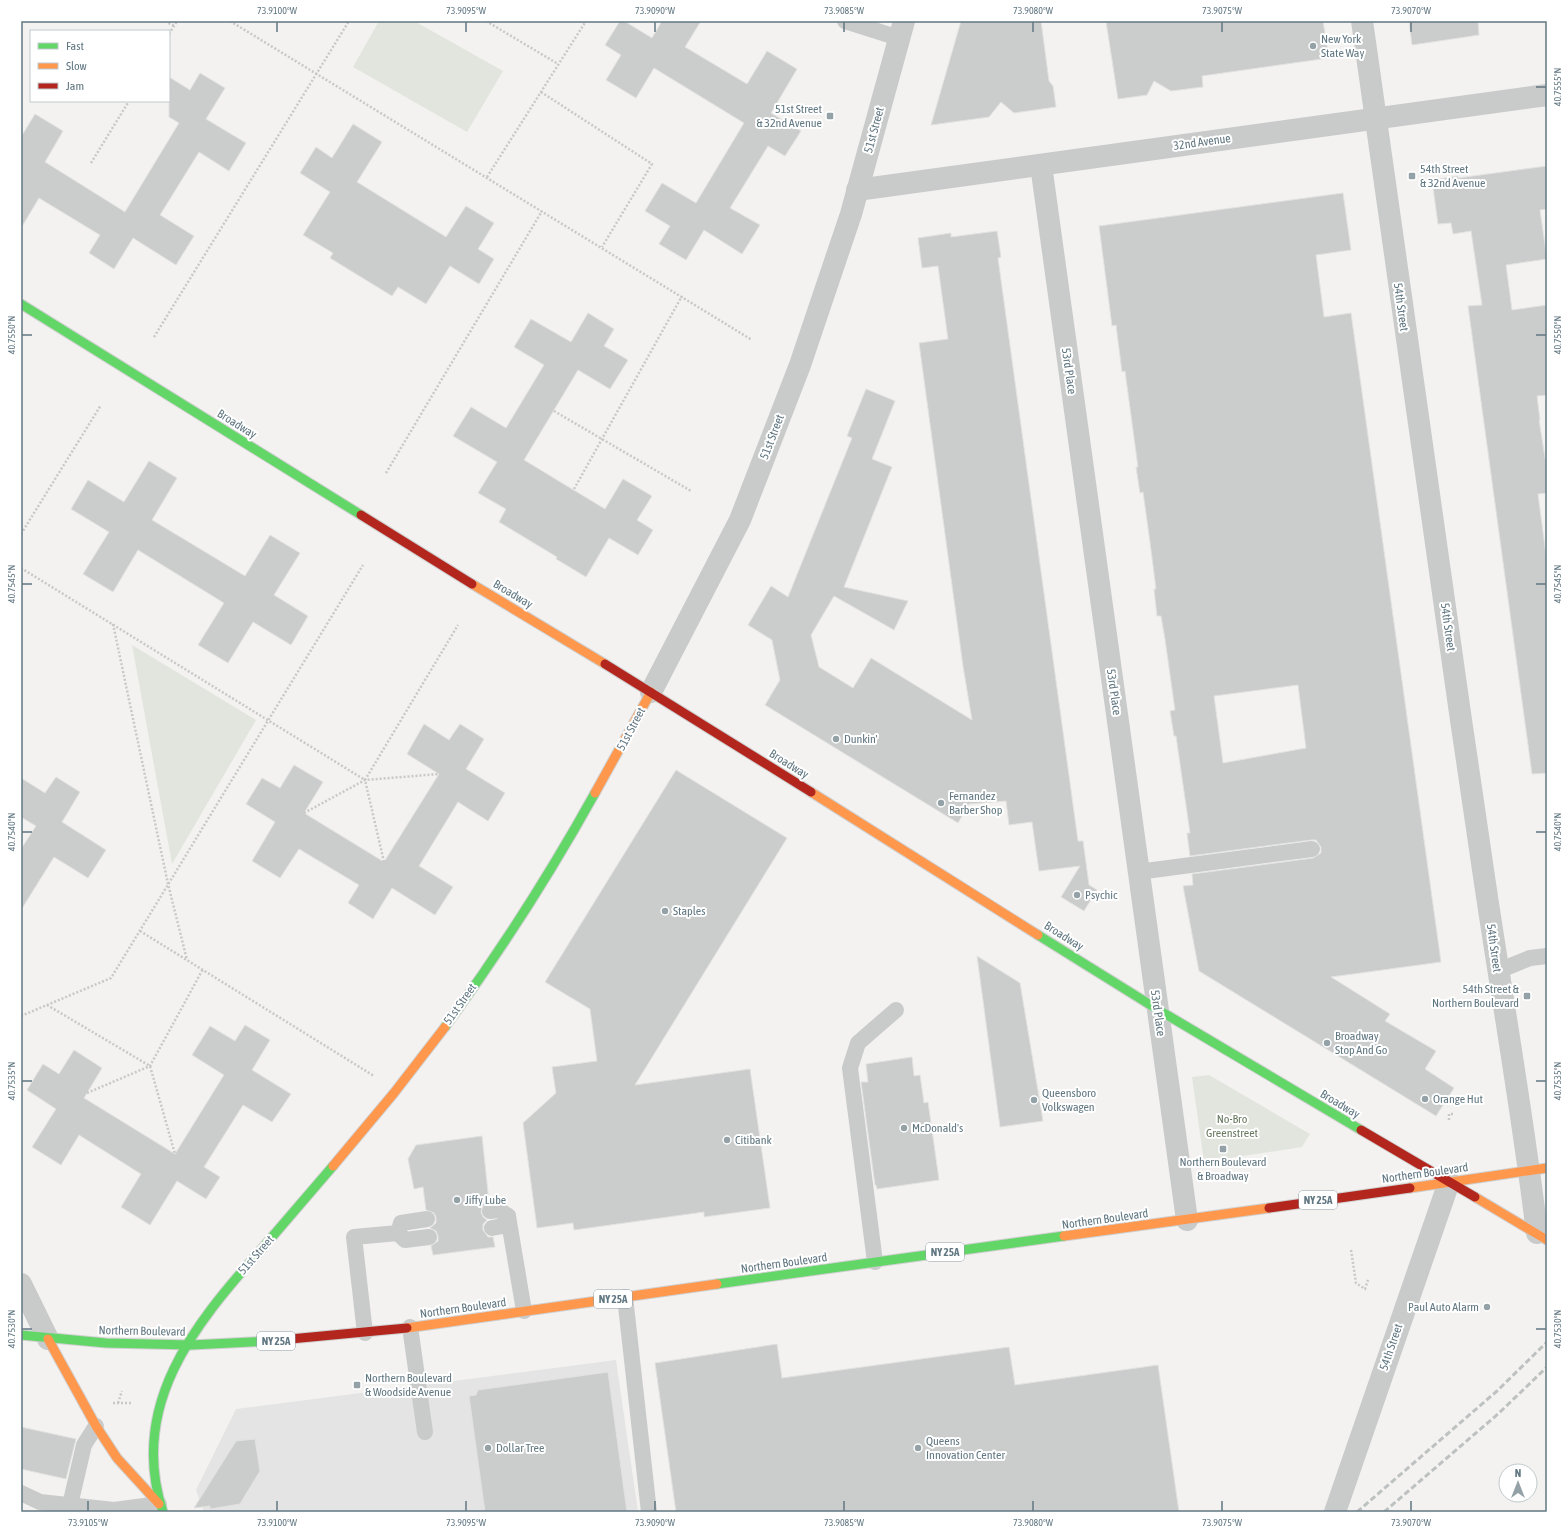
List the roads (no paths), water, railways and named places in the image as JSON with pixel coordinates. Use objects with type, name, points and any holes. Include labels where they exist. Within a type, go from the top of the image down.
[{"type":"main road","name":"Broadway","points":[[21,304],[480,589],[651,692],[1157,1009],[1542,1236]]},
{"type":"main road","name":"51st Street","points":[[161,1508],[154,1464],[159,1403],[186,1344],[215,1303],[396,1091],[436,1038],[522,914],[606,777],[651,692]]},
{"type":"main road","name":"Northern Boulevard","points":[[21,1335],[48,1339],[135,1344],[186,1344],[278,1341],[365,1333],[1187,1220],[1538,1170]]},
{"type":"main road","points":[[48,1339],[96,1426],[117,1458],[161,1508]]},
{"type":"street","name":"54th Street","points":[[1362,21],[1498,971],[1538,1170],[1542,1236]]},
{"type":"street","name":"51st Street","points":[[651,692],[740,520],[800,365],[851,214],[902,30]]},
{"type":"street","name":"32nd Avenue","points":[[858,190],[1547,95]]},
{"type":"street","name":"53rd Place","points":[[1041,165],[1187,1220]]},
{"type":"street","name":"54th Street","points":[[1335,1512],[1449,1182]]},
{"type":"street","points":[[21,1284],[48,1339]]},
{"type":"lane","points":[[845,21],[902,30]]},
{"type":"lane","points":[[1138,872],[1312,849]]},
{"type":"lane","points":[[1498,971],[1530,958],[1547,956]]},
{"type":"lane","points":[[875,1262],[850,1068],[858,1043],[896,1010]]},
{"type":"lane","points":[[490,1211],[499,1210],[508,1216],[524,1311]]},
{"type":"lane","points":[[492,1228],[503,1226],[508,1216]]},
{"type":"lane","points":[[398,1233],[401,1223],[427,1219]]},
{"type":"lane","points":[[398,1233],[405,1240],[429,1237]]},
{"type":"lane","points":[[365,1333],[354,1237],[398,1233]]},
{"type":"lane","points":[[625,1297],[649,1512]]},
{"type":"lane","points":[[410,1327],[425,1432]]},
{"type":"lane","points":[[70,1505],[84,1446],[96,1426]]},
{"type":"lane","points":[[21,1493],[40,1502],[114,1510],[161,1508]]},
{"type":"railway","points":[[1357,1512],[1497,1391],[1547,1342]]},
{"type":"railway","points":[[1384,1512],[1498,1414],[1547,1367]]},
{"type":"place","name":"New York State Way","points":[[1313,46]]},
{"type":"place","name":"51st Street & 32nd Avenue","points":[[830,116]]},
{"type":"place","name":"54th Street & 32nd Avenue","points":[[1412,176]]},
{"type":"place","name":"Dunkin'","points":[[836,739]]},
{"type":"place","name":"Fernandez Barber Shop","points":[[941,803]]},
{"type":"place","name":"Psychic","points":[[1077,895]]},
{"type":"place","name":"Staples","points":[[665,911]]},
{"type":"place","name":"54th Street & Northern Boulevard","points":[[1527,996]]},
{"type":"place","name":"Broadway Stop And Go","points":[[1327,1043]]},
{"type":"place","name":"Orange Hut","points":[[1425,1099]]},
{"type":"place","name":"Queensboro Volkswagen","points":[[1034,1100]]},
{"type":"place","name":"McDonald's","points":[[904,1128]]},
{"type":"place","name":"Citibank","points":[[727,1140]]},
{"type":"place","name":"Northern Boulevard & Broadway","points":[[1223,1149]]},
{"type":"place","name":"Jiffy Lube","points":[[457,1200]]},
{"type":"place","name":"Paul Auto Alarm","points":[[1487,1307]]},
{"type":"place","name":"Northern Boulevard & Woodside Avenue","points":[[357,1385]]},
{"type":"place","name":"Dollar Tree","points":[[488,1448]]},
{"type":"place","name":"Queens Innovation Center","points":[[918,1448]]},
{"type":"park label","name":"No-Bro Greenstreet","points":[[1232,1126]]}]
